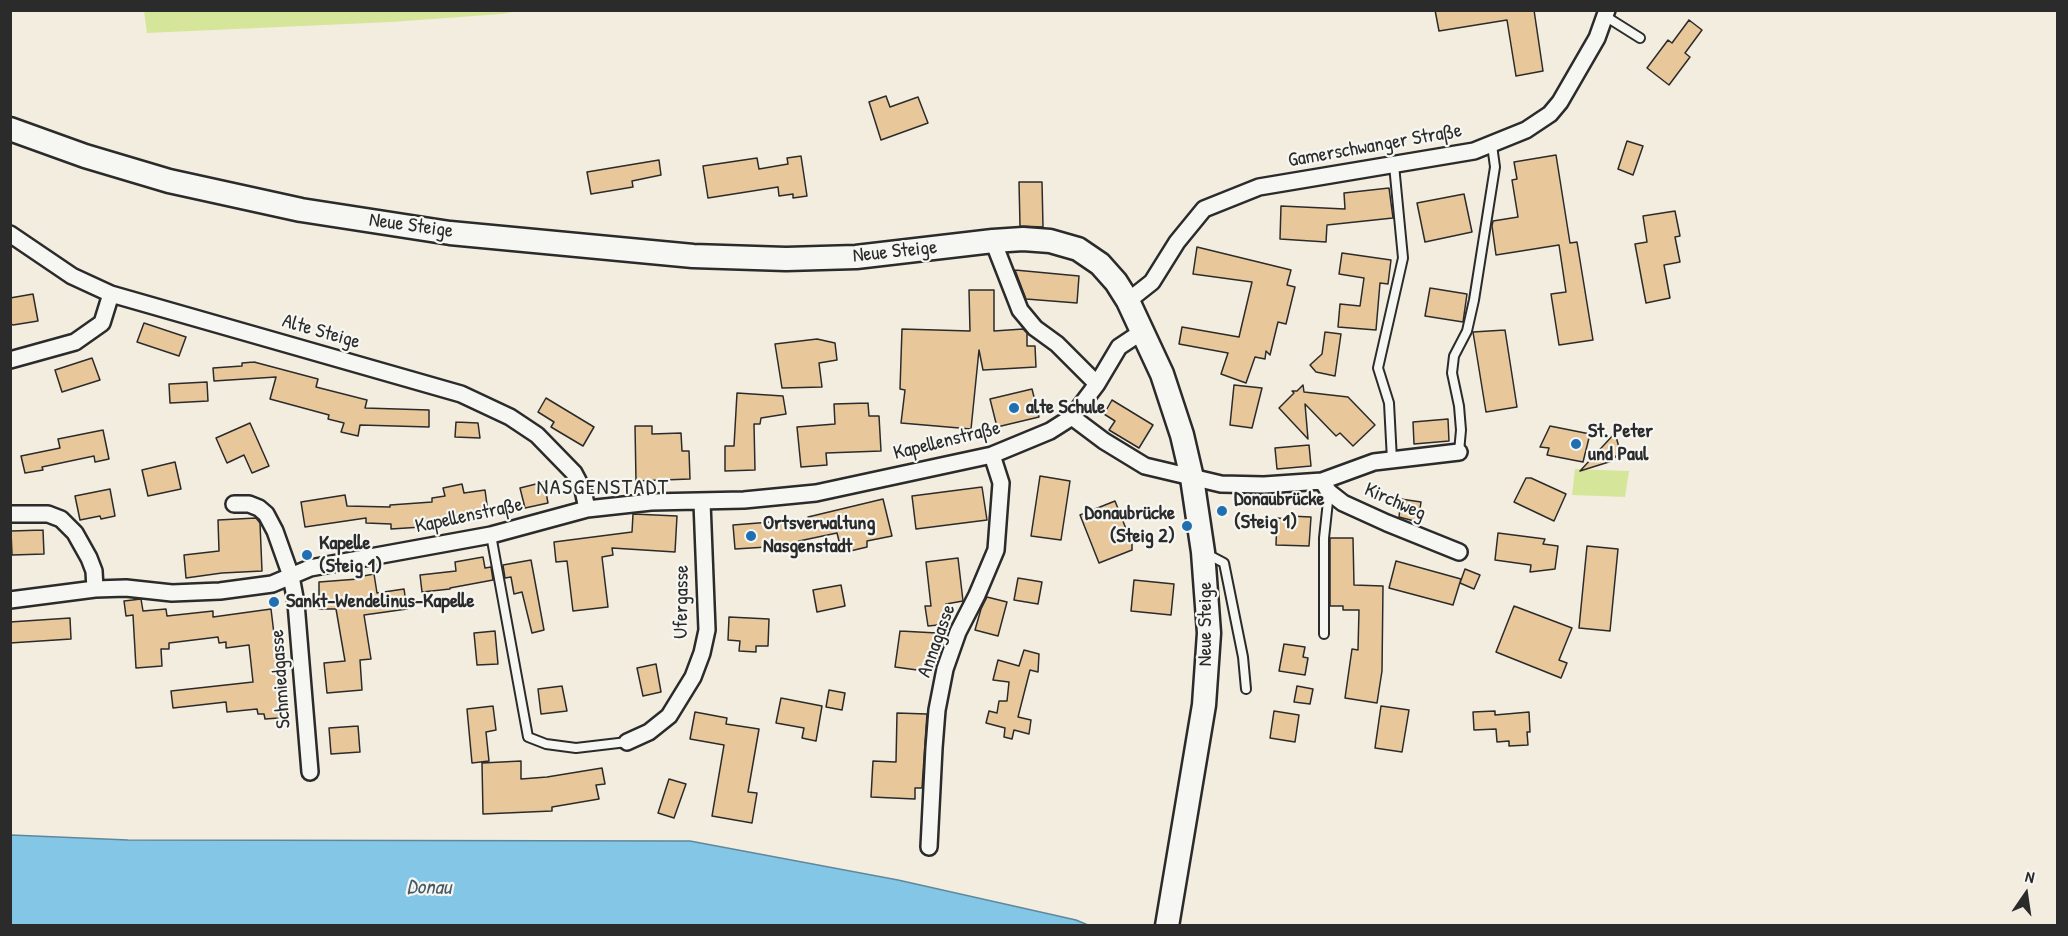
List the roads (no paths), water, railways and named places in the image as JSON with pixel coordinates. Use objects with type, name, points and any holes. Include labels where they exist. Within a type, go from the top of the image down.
[{"type":"main road","name":"Neue Steige","points":[[10,129],[85,156],[169,181],[301,210],[450,232],[693,256],[786,259],[856,257],[993,241],[1050,241],[1078,249],[1100,264],[1116,282],[1128,301],[1162,374],[1182,435],[1192,478],[1203,552],[1209,633],[1204,705],[1167,926]]},
{"type":"street","name":"Gamerschwanger Straße","points":[[1128,301],[1152,282],[1177,242],[1204,209],[1258,187],[1474,151],[1526,130],[1550,114],[1560,102],[1598,38],[1606,13]]},
{"type":"street","name":"Alte Steige","points":[[10,234],[72,276],[111,294],[461,394],[510,417],[537,435],[574,473],[583,490],[587,509]]},
{"type":"street","points":[[993,241],[1020,310],[1035,328],[1058,344],[1097,384]]},
{"type":"street","points":[[10,360],[75,342],[102,323],[111,294]]},
{"type":"street","name":"Kapellenstraße","points":[[10,600],[95,589],[126,588],[172,593],[220,591],[272,584],[310,568],[491,535],[587,509],[651,502],[744,500],[816,493],[992,455],[1050,430],[1072,417],[1097,384],[1119,347],[1143,331]]},
{"type":"street","points":[[1072,417],[1104,441],[1145,466],[1192,478]]},
{"type":"street","name":"Kirchweg","points":[[1192,478],[1221,484],[1325,486],[1374,462],[1459,452]]},
{"type":"street","name":"Annagasse","points":[[929,847],[937,710],[945,669],[958,632],[996,550],[1000,483],[992,455]]},
{"type":"street","name":"Kirchweg","points":[[1325,486],[1352,507],[1459,552]]},
{"type":"street","name":"Ufergasse","points":[[627,742],[649,732],[669,716],[693,677],[702,653],[707,630],[702,502]]},
{"type":"street","name":"Schmiedgasse","points":[[234,504],[249,504],[266,514],[275,531],[291,576],[296,603],[309,772]]},
{"type":"street","points":[[10,514],[48,514],[62,519],[75,533],[89,558],[94,571],[95,589]]},
{"type":"lane","points":[[1606,13],[1640,38]]},
{"type":"lane","points":[[1459,452],[1461,430],[1459,406],[1452,373],[1454,356],[1467,331],[1474,300],[1495,167],[1492,145]]},
{"type":"lane","points":[[1392,460],[1389,404],[1378,368],[1403,258],[1395,165]]},
{"type":"lane","points":[[1324,634],[1325,486]]},
{"type":"lane","points":[[491,535],[528,737],[546,744],[576,748],[627,742]]},
{"type":"lane","points":[[1203,552],[1224,564],[1243,657],[1246,689]]},
{"type":"water","name":"Donau","points":[[11,835],[128,840],[690,841],[898,880],[1076,920],[1088,925],[11,925]]},
{"type":"place","name":"alte Schule","points":[[1014,408]]},
{"type":"place","name":"St. Peter und Paul","points":[[1576,444]]},
{"type":"place","name":"Donaubrücke (Steig 1)","points":[[1222,511]]},
{"type":"place","name":"Donaubrücke (Steig 2)","points":[[1187,526]]},
{"type":"place","name":"Ortsverwaltung Nasgenstadt","points":[[751,536]]},
{"type":"place","name":"Kapelle (Steig 1)","points":[[307,555]]},
{"type":"place","name":"Sankt-Wendelinus-Kapelle","points":[[274,602]]},
{"type":"district","name":"NASGENSTADT","points":[[603,488]]}]
